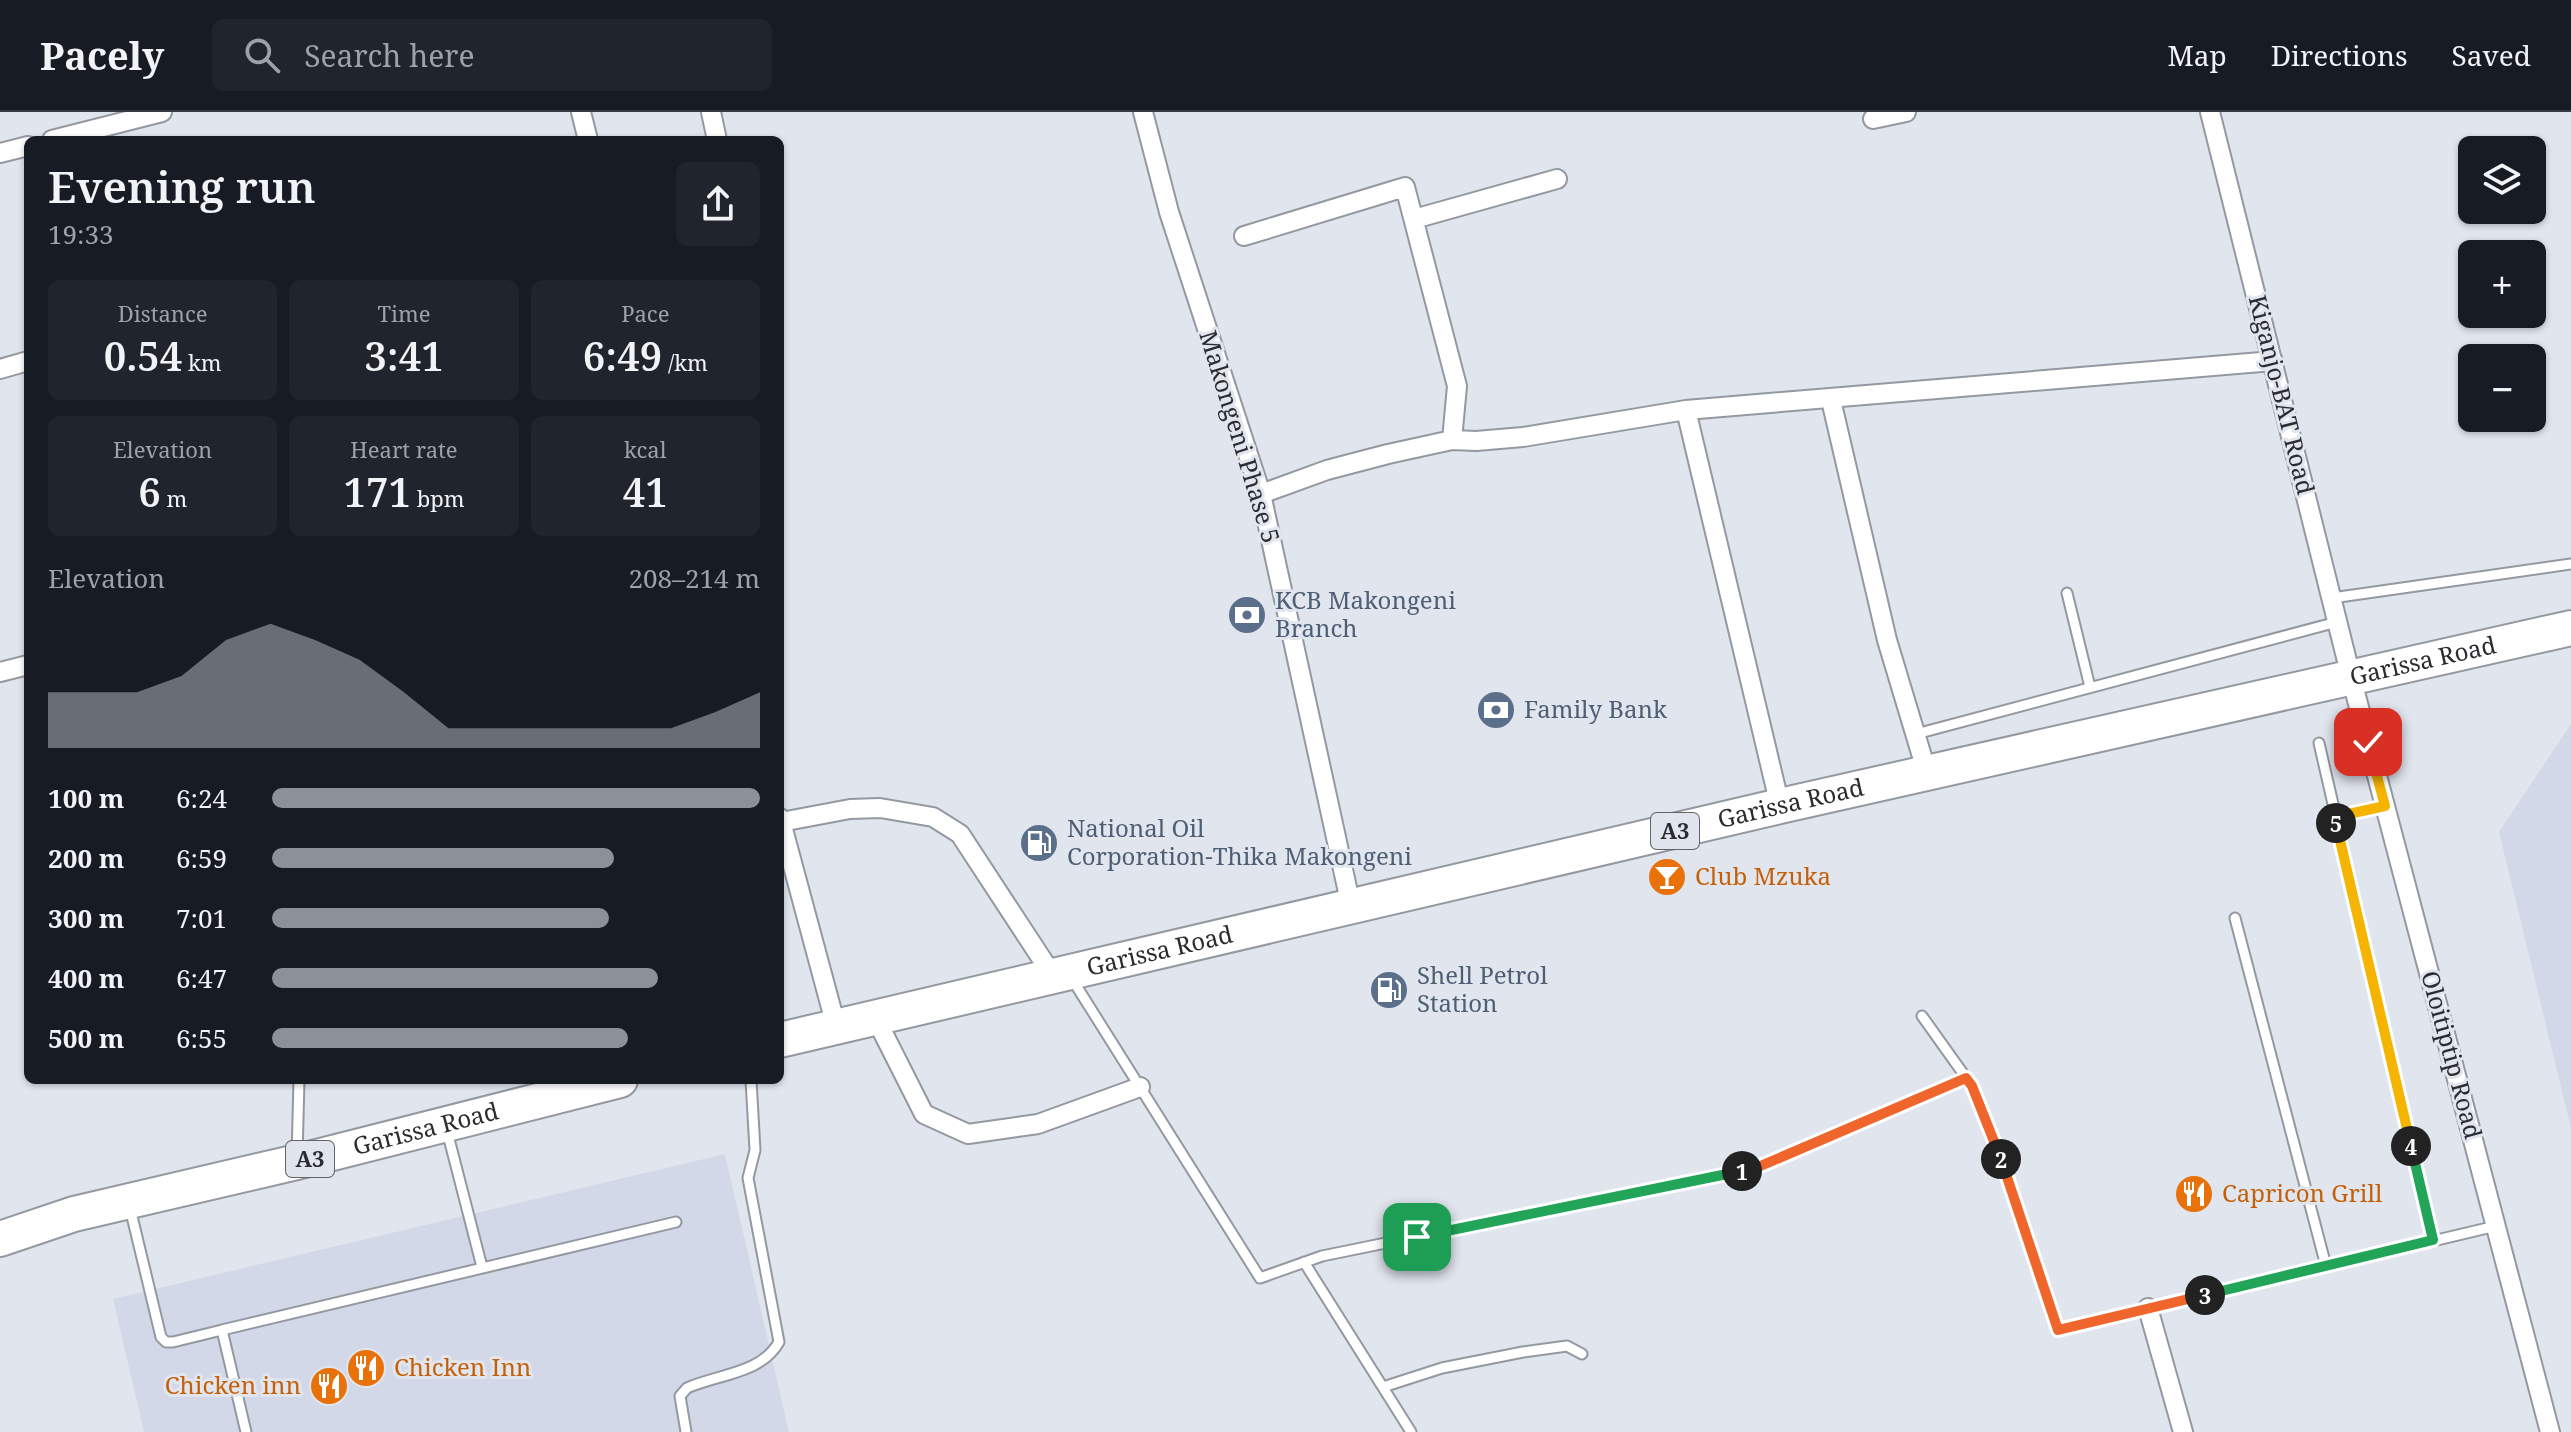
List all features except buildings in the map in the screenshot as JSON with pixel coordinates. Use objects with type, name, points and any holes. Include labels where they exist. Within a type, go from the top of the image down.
[{"type":"highway","name":"Garissa Road","points":[[784,1039],[1780,806],[2571,628]]},
{"type":"highway","name":"Garissa Road","points":[[0,1239],[74,1214],[297,1162],[604,1084]]},
{"type":"street","points":[[68,136],[162,112]]},
{"type":"street","points":[[581,112],[587,136]]},
{"type":"street","points":[[711,112],[716,136]]},
{"type":"street","name":"Makongeni Phase 5","points":[[1143,112],[1169,212],[1261,494],[1351,906]]},
{"type":"street","points":[[1873,119],[1906,112]]},
{"type":"street","name":"Kiganjo-BAT Road","points":[[2210,112],[2351,677]]},
{"type":"street","points":[[0,153],[24,147]]},
{"type":"street","points":[[1414,219],[1557,179]]},
{"type":"street","points":[[1244,236],[1405,187],[1457,386],[1452,440]]},
{"type":"street","points":[[1261,494],[1342,466],[1452,440],[1499,440],[1686,410],[2273,361]]},
{"type":"street","points":[[0,369],[24,362]]},
{"type":"street","points":[[1831,400],[1887,640],[1927,773]]},
{"type":"street","points":[[1686,410],[1780,806]]},
{"type":"street","points":[[0,672],[24,666]]},
{"type":"street","name":"Oloitiptip Road","points":[[2351,677],[2550,1432]]},
{"type":"street","points":[[784,819],[850,809],[880,808],[933,817],[960,834],[1061,974]]},
{"type":"street","points":[[784,835],[836,1026]]},
{"type":"street","points":[[875,1017],[924,1114],[968,1134],[1038,1124],[1140,1087]]},
{"type":"street","points":[[2148,1308],[2183,1432]]},
{"type":"lane","points":[[2332,598],[2571,564]]},
{"type":"lane","points":[[2067,593],[2090,687]]},
{"type":"lane","points":[[1916,734],[2337,622]]},
{"type":"lane","points":[[2319,743],[2433,1240]]},
{"type":"lane","points":[[2335,817],[2385,806]]},
{"type":"lane","points":[[2235,918],[2326,1266]]},
{"type":"lane","points":[[1061,974],[1140,1087],[1260,1278],[1322,1256],[1758,1167],[1966,1078]]},
{"type":"lane","points":[[1922,1016],[1972,1086],[2004,1167],[2058,1330],[2496,1226]]},
{"type":"lane","points":[[297,1162],[299,1084]]},
{"type":"lane","points":[[686,1432],[680,1396],[687,1388],[756,1366],[771,1355],[779,1342],[748,1178],[755,1150],[751,1084]]},
{"type":"lane","points":[[445,1123],[482,1267]]},
{"type":"lane","points":[[128,1201],[161,1337],[166,1342],[676,1222]]},
{"type":"lane","points":[[1304,1262],[1411,1432]]},
{"type":"lane","points":[[222,1330],[246,1432]]},
{"type":"lane","points":[[1383,1387],[1442,1368],[1523,1352],[1567,1346],[1582,1354]]},
{"type":"shaded area","points":[[2571,724],[2571,1128],[2499,832]]},
{"type":"shaded area","points":[[725,1154],[789,1432],[144,1432],[113,1299]]},
{"type":"place","name":"KCB Makongeni Branch","points":[[1247,615]]},
{"type":"place","name":"Family Bank","points":[[1496,710]]},
{"type":"place","name":"National Oil Corporation-Thika Makongeni","points":[[1039,843]]},
{"type":"place","name":"Club Mzuka","points":[[1667,877]]},
{"type":"place","name":"Shell Petrol Station","points":[[1389,990]]},
{"type":"place","name":"Capricon Grill","points":[[2194,1194]]},
{"type":"place","name":"Chicken Inn","points":[[366,1368]]},
{"type":"place","name":"Chicken inn","points":[[329,1386]]},
{"type":"route","points":[[1417,1237],[1758,1167],[1966,1078],[2004,1167],[2058,1330],[2433,1240],[2335,817],[2385,806],[2368,742]]}]
